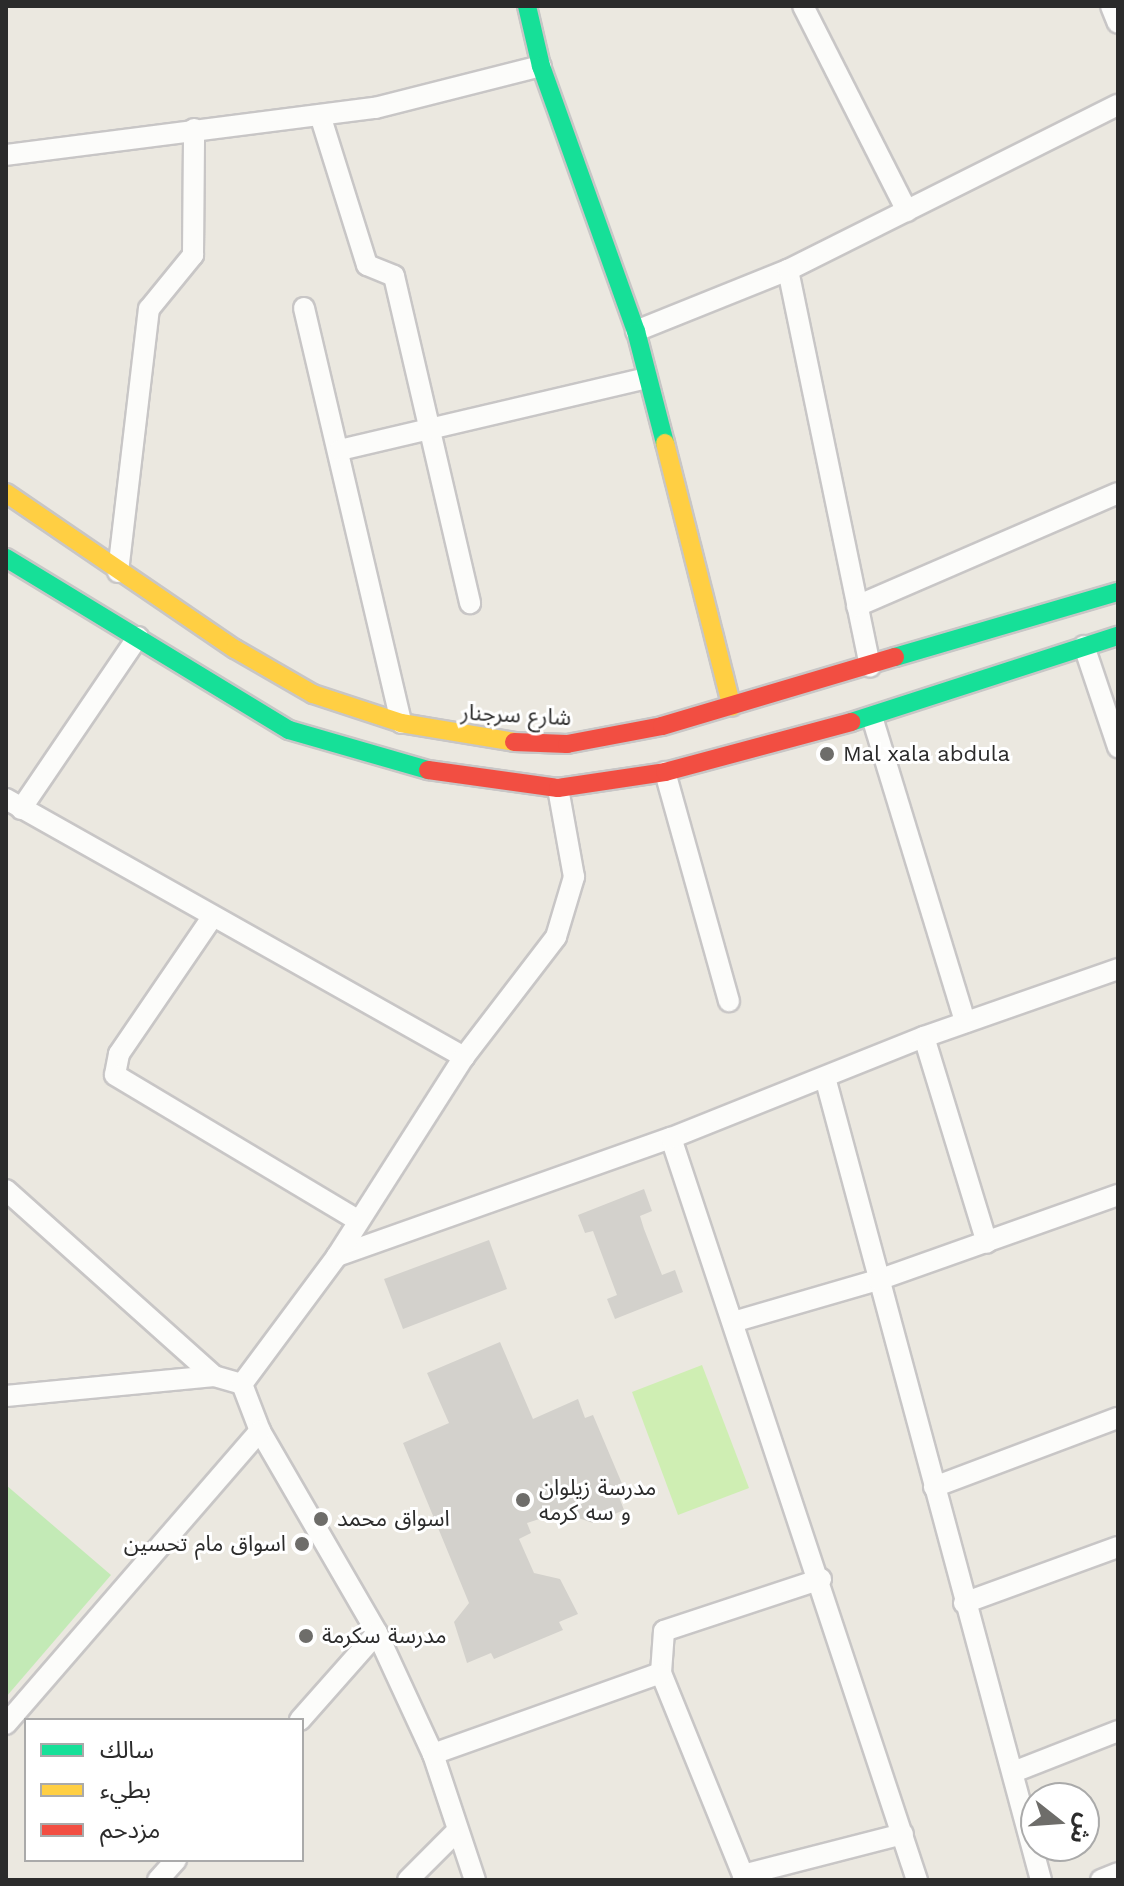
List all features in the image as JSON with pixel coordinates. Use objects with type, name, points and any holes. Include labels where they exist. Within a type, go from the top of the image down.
[{"type":"street","points":[[527,6],[541,66],[636,331],[732,707]]},
{"type":"street","points":[[803,6],[907,211]]},
{"type":"street","points":[[1111,6],[1118,23]]},
{"type":"street","points":[[6,155],[375,108],[541,66]]},
{"type":"street","points":[[636,331],[788,270],[1118,105]]},
{"type":"street","points":[[320,115],[367,265],[394,276],[470,603]]},
{"type":"street","points":[[118,572],[149,309],[193,255],[194,129]]},
{"type":"street","points":[[788,270],[870,667]]},
{"type":"street","points":[[304,308],[340,450],[401,723]]},
{"type":"street","points":[[340,450],[432,432],[646,378]]},
{"type":"street","name":"شارع سرجنار","points":[[6,493],[118,572],[313,694],[459,738],[567,744],[732,707],[1118,592]]},
{"type":"street","points":[[857,606],[1118,493]]},
{"type":"street","points":[[6,558],[138,637],[251,711],[314,740],[468,779],[558,788],[665,772],[872,717],[1118,636]]},
{"type":"street","points":[[138,637],[13,804],[211,919],[464,1057]]},
{"type":"street","points":[[1084,646],[1118,747]]},
{"type":"street","points":[[872,717],[965,1022]]},
{"type":"street","points":[[665,772],[729,1001]]},
{"type":"street","points":[[242,1384],[337,1256],[357,1220],[464,1057],[538,966],[568,906],[574,877],[558,788]]},
{"type":"street","points":[[211,919],[119,1054],[115,1075],[357,1220]]},
{"type":"street","points":[[337,1256],[671,1138],[826,1081],[924,1037],[1118,969]]},
{"type":"street","points":[[924,1037],[987,1243]]},
{"type":"street","points":[[826,1081],[964,1603],[1016,1771],[1041,1880]]},
{"type":"street","points":[[671,1138],[821,1579],[917,1880]]},
{"type":"street","points":[[6,1190],[214,1376]]},
{"type":"street","points":[[733,1322],[878,1280],[1118,1195]]},
{"type":"street","points":[[6,1396],[214,1376],[242,1384]]},
{"type":"street","points":[[242,1384],[260,1431],[377,1633],[433,1754],[456,1832],[475,1880]]},
{"type":"street","points":[[934,1487],[1118,1418]]},
{"type":"street","points":[[6,1724],[260,1431]]},
{"type":"street","points":[[964,1603],[1118,1547]]},
{"type":"street","points":[[821,1579],[664,1631],[661,1673],[743,1875],[903,1834]]},
{"type":"street","points":[[302,1718],[377,1633]]},
{"type":"street","points":[[433,1754],[661,1673]]},
{"type":"street","points":[[1016,1771],[1118,1731]]},
{"type":"street","points":[[408,1880],[456,1832]]},
{"type":"street","points":[[158,1880],[174,1862]]},
{"type":"street","points":[[1101,1880],[1118,1873]]},
{"type":"green space","points":[[702,1365],[749,1488],[678,1515],[632,1392]]},
{"type":"green space","points":[[6,1485],[111,1575],[6,1697]]},
{"type":"building","points":[[644,1189],[652,1211],[640,1216],[644,1229],[662,1275],[675,1270],[683,1292],[615,1319],[607,1299],[617,1295],[593,1231],[585,1233],[578,1215]]},
{"type":"building","points":[[489,1240],[507,1289],[403,1329],[384,1279]]},
{"type":"building","name":"مدرسة زيلوان و سه كرمه","points":[[500,1342],[533,1419],[578,1399],[585,1418],[593,1415],[623,1486],[616,1489],[624,1510],[593,1523],[561,1512],[527,1523],[531,1533],[519,1539],[534,1573],[560,1579],[578,1614],[559,1622],[563,1630],[494,1659],[491,1653],[467,1663],[454,1622],[469,1603],[403,1443],[449,1423],[427,1373]]},
{"type":"traffic: fast","points":[[527,6],[541,66],[636,331],[665,443]]},
{"type":"traffic: fast","points":[[6,558],[289,730],[428,770]]},
{"type":"traffic: fast","points":[[895,657],[1118,592]]},
{"type":"traffic: fast","points":[[851,722],[1118,636]]},
{"type":"traffic: slow","points":[[665,443],[732,707]]},
{"type":"traffic: slow","points":[[6,493],[235,649],[313,694],[401,723],[514,742]]},
{"type":"traffic: jam","points":[[514,742],[567,744],[662,726],[895,657]]},
{"type":"traffic: jam","points":[[428,770],[558,788],[665,772],[851,722]]},
{"type":"place","name":"Mal xala abdula","points":[[827,754]]},
{"type":"place","name":"مدرسة زيلوان و سه كرمه","points":[[523,1500]]},
{"type":"place","name":"اسواق محمد","points":[[321,1519]]},
{"type":"place","name":"اسواق مام تحسين","points":[[302,1544]]},
{"type":"place","name":"مدرسة سكرمة","points":[[306,1636]]}]
